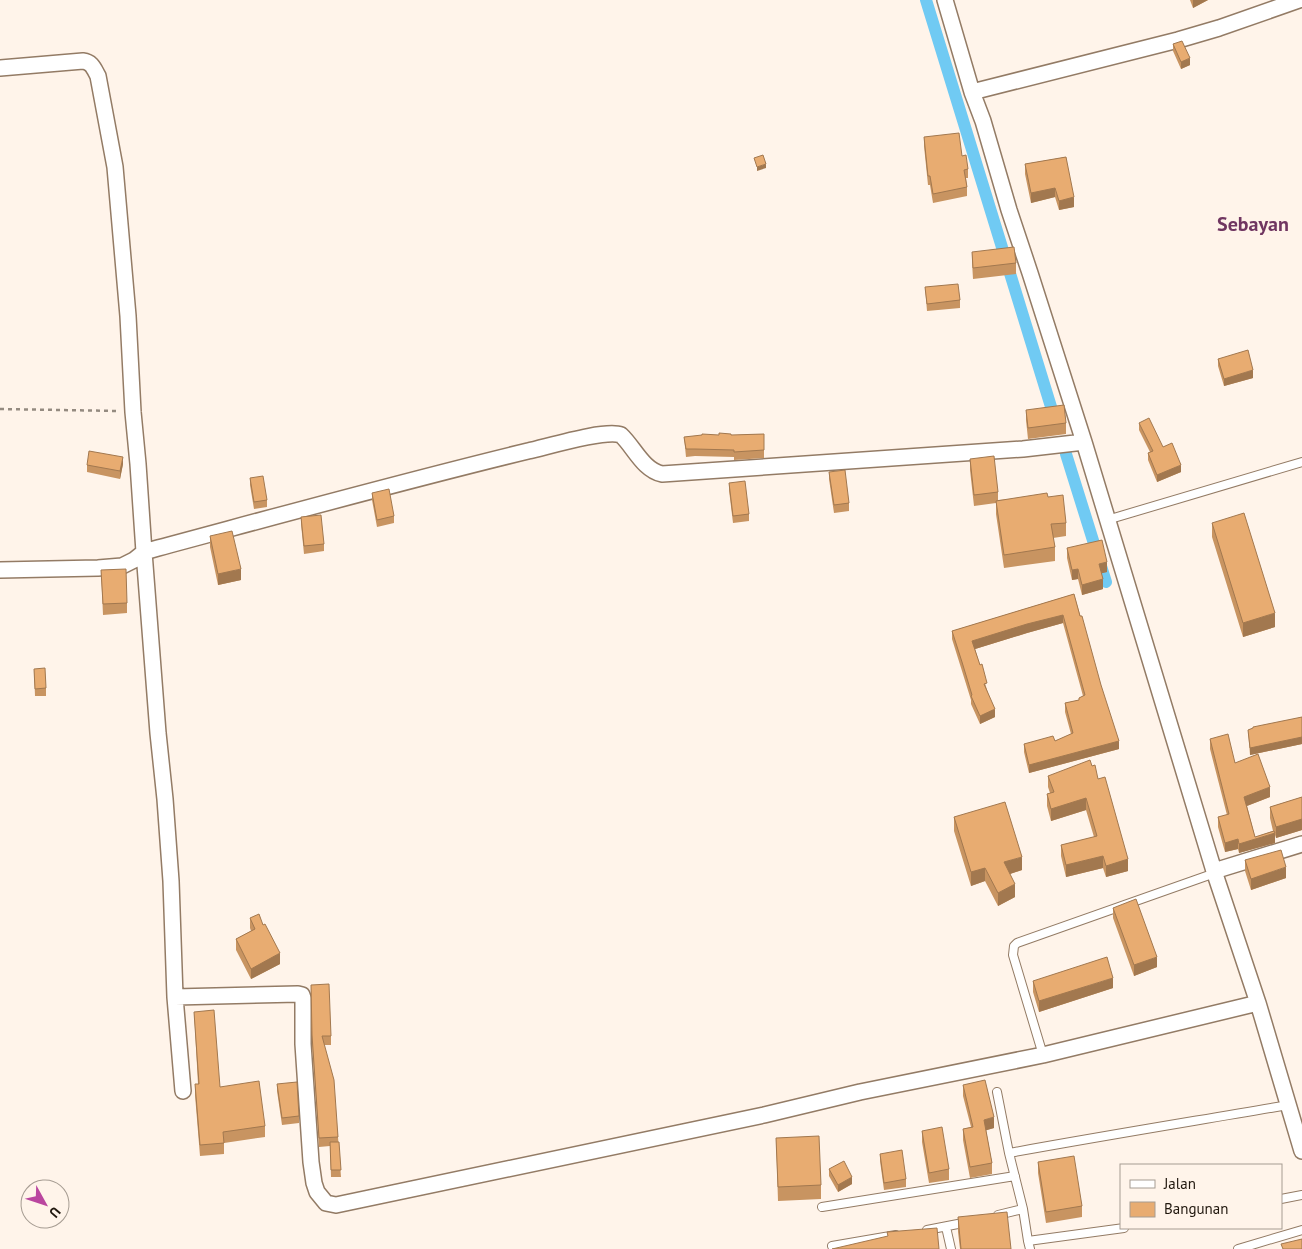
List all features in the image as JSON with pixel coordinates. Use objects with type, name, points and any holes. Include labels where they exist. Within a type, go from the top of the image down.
[{"type":"street","points":[[945,0],[1009,210],[1084,442],[1214,872],[1258,1003],[1302,1152]]},
{"type":"street","points":[[972,92],[1178,40],[1299,0]]},
{"type":"street","points":[[0,68],[83,60],[93,65],[98,76],[115,167],[128,316],[133,412],[158,733],[167,826],[183,1091]]},
{"type":"street","points":[[0,570],[122,566],[144,552],[460,468],[610,433],[621,435],[643,462],[653,471],[662,474],[1014,449],[1084,442]]},
{"type":"street","points":[[1214,872],[1302,844]]},
{"type":"street","points":[[176,997],[260,994],[302,995],[304,998],[303,1044],[314,1183],[317,1192],[326,1203],[336,1205],[764,1115],[860,1092],[1043,1055],[1258,1003]]},
{"type":"lane","points":[[1107,520],[1302,462]]},
{"type":"lane","points":[[1043,1055],[1013,955],[1014,946],[1017,943],[1214,872]]},
{"type":"lane","points":[[997,1092],[1029,1245],[1120,1229]]},
{"type":"lane","points":[[1009,1153],[1288,1105]]},
{"type":"lane","points":[[822,1207],[1015,1176]]},
{"type":"lane","points":[[1282,1199],[1302,1195]]},
{"type":"lane","points":[[994,1216],[1023,1209]]},
{"type":"lane","points":[[918,1231],[975,1220]]},
{"type":"lane","points":[[946,1226],[951,1249]]},
{"type":"lane","points":[[1238,1249],[1302,1230]]},
{"type":"lane","points":[[832,1246],[908,1233]]},
{"type":"path","points":[[0,409],[133,412]]},
{"type":"building","points":[[1182,41],[1190,58],[1181,62],[1173,44]]},
{"type":"building","points":[[959,133],[962,156],[966,155],[968,169],[964,170],[967,187],[933,194],[930,176],[928,176],[924,137]]},
{"type":"building","points":[[763,155],[766,164],[757,167],[754,158]]},
{"type":"building","points":[[1066,157],[1074,197],[1059,201],[1055,188],[1031,193],[1025,164]]},
{"type":"building","points":[[1014,247],[1016,263],[973,268],[972,252]]},
{"type":"building","points":[[958,284],[960,300],[927,304],[925,287]]},
{"type":"building","points":[[1248,350],[1253,370],[1224,379],[1218,359]]},
{"type":"building","points":[[1064,405],[1066,423],[1028,428],[1026,410]]},
{"type":"building","points":[[1149,418],[1163,447],[1172,443],[1181,465],[1157,475],[1148,453],[1153,451],[1139,423]]},
{"type":"building","points":[[719,433],[731,435],[764,434],[764,450],[734,452],[734,450],[686,449],[684,437],[702,434],[719,435]]},
{"type":"building","points":[[89,451],[123,457],[120,471],[87,465]]},
{"type":"building","points":[[994,456],[998,492],[974,495],[970,459]]},
{"type":"building","points":[[845,470],[849,503],[834,505],[829,472]]},
{"type":"building","points":[[263,476],[267,500],[254,502],[250,478]]},
{"type":"building","points":[[745,481],[749,514],[733,516],[729,483]]},
{"type":"building","points":[[389,489],[394,516],[377,520],[372,493]]},
{"type":"building","points":[[1047,493],[1048,497],[1063,495],[1066,523],[1051,524],[1055,547],[1004,555],[996,501]]},
{"type":"building","points":[[1244,513],[1275,613],[1243,623],[1212,523]]},
{"type":"building","points":[[321,515],[324,544],[304,546],[301,517]]},
{"type":"building","points":[[232,531],[241,569],[218,574],[210,536]]},
{"type":"building","points":[[1102,540],[1107,562],[1099,564],[1103,579],[1082,585],[1078,569],[1072,570],[1067,548]]},
{"type":"building","points":[[126,569],[127,603],[103,604],[101,570]]},
{"type":"building","points":[[1074,594],[1119,741],[1029,765],[1024,744],[1053,736],[1055,741],[1073,733],[1065,703],[1079,700],[1079,698],[1085,695],[1063,615],[972,641],[980,665],[982,664],[987,683],[984,684],[995,709],[980,716],[971,696],[952,631]]},
{"type":"building","points":[[45,668],[46,688],[35,689],[34,669]]},
{"type":"building","points":[[1302,717],[1302,737],[1250,748],[1248,730],[1253,727]]},
{"type":"building","points":[[1228,734],[1235,763],[1258,754],[1270,787],[1244,797],[1255,837],[1274,831],[1275,833],[1239,844],[1238,839],[1225,843],[1218,817],[1229,814],[1210,739]]},
{"type":"building","points":[[1090,760],[1092,766],[1095,765],[1098,779],[1105,777],[1128,859],[1106,866],[1103,856],[1066,865],[1061,845],[1097,836],[1086,798],[1051,809],[1047,794],[1054,792],[1048,776]]},
{"type":"building","points":[[1302,797],[1302,819],[1276,827],[1270,807]]},
{"type":"building","points":[[1005,802],[1022,857],[1004,862],[1015,884],[998,893],[985,868],[971,872],[954,817]]},
{"type":"building","points":[[1281,850],[1286,867],[1251,879],[1245,860]]},
{"type":"building","points":[[1136,899],[1157,957],[1134,965],[1113,908]]},
{"type":"building","points":[[259,914],[263,925],[265,924],[280,953],[251,969],[236,939],[255,929],[250,918]]},
{"type":"building","points":[[1107,957],[1113,978],[1039,1001],[1033,981]]},
{"type":"building","points":[[329,984],[331,1036],[322,1036],[334,1080],[338,1137],[319,1138],[312,1035],[311,985]]},
{"type":"building","points":[[214,1010],[220,1087],[259,1081],[265,1126],[223,1132],[224,1143],[200,1145],[195,1084],[199,1084],[194,1012]]},
{"type":"building","points":[[985,1080],[994,1117],[984,1120],[992,1163],[970,1167],[963,1129],[973,1127],[963,1085]]},
{"type":"building","points":[[297,1082],[299,1116],[282,1118],[277,1084]]},
{"type":"building","points":[[942,1127],[949,1169],[929,1173],[922,1131]]},
{"type":"building","points":[[819,1136],[821,1185],[778,1187],[776,1138]]},
{"type":"building","points":[[330,1142],[339,1142],[341,1170],[331,1170]]},
{"type":"building","points":[[902,1150],[906,1179],[884,1183],[880,1154]]},
{"type":"building","points":[[1074,1156],[1082,1206],[1046,1212],[1038,1162]]},
{"type":"building","points":[[844,1161],[852,1177],[838,1185],[829,1169]]},
{"type":"building","points":[[1007,1212],[1011,1249],[961,1249],[958,1217]]},
{"type":"building","points":[[937,1228],[939,1249],[832,1249],[888,1236],[887,1232]]},
{"type":"building","points":[[1302,1239],[1302,1249],[1283,1249],[1281,1244]]},
{"type":"waterway","points":[[926,0],[1056,423]]},
{"type":"waterway","points":[[1066,454],[1106,582]]},
{"type":"district","name":"Sebayan","points":[[1253,224]]}]
